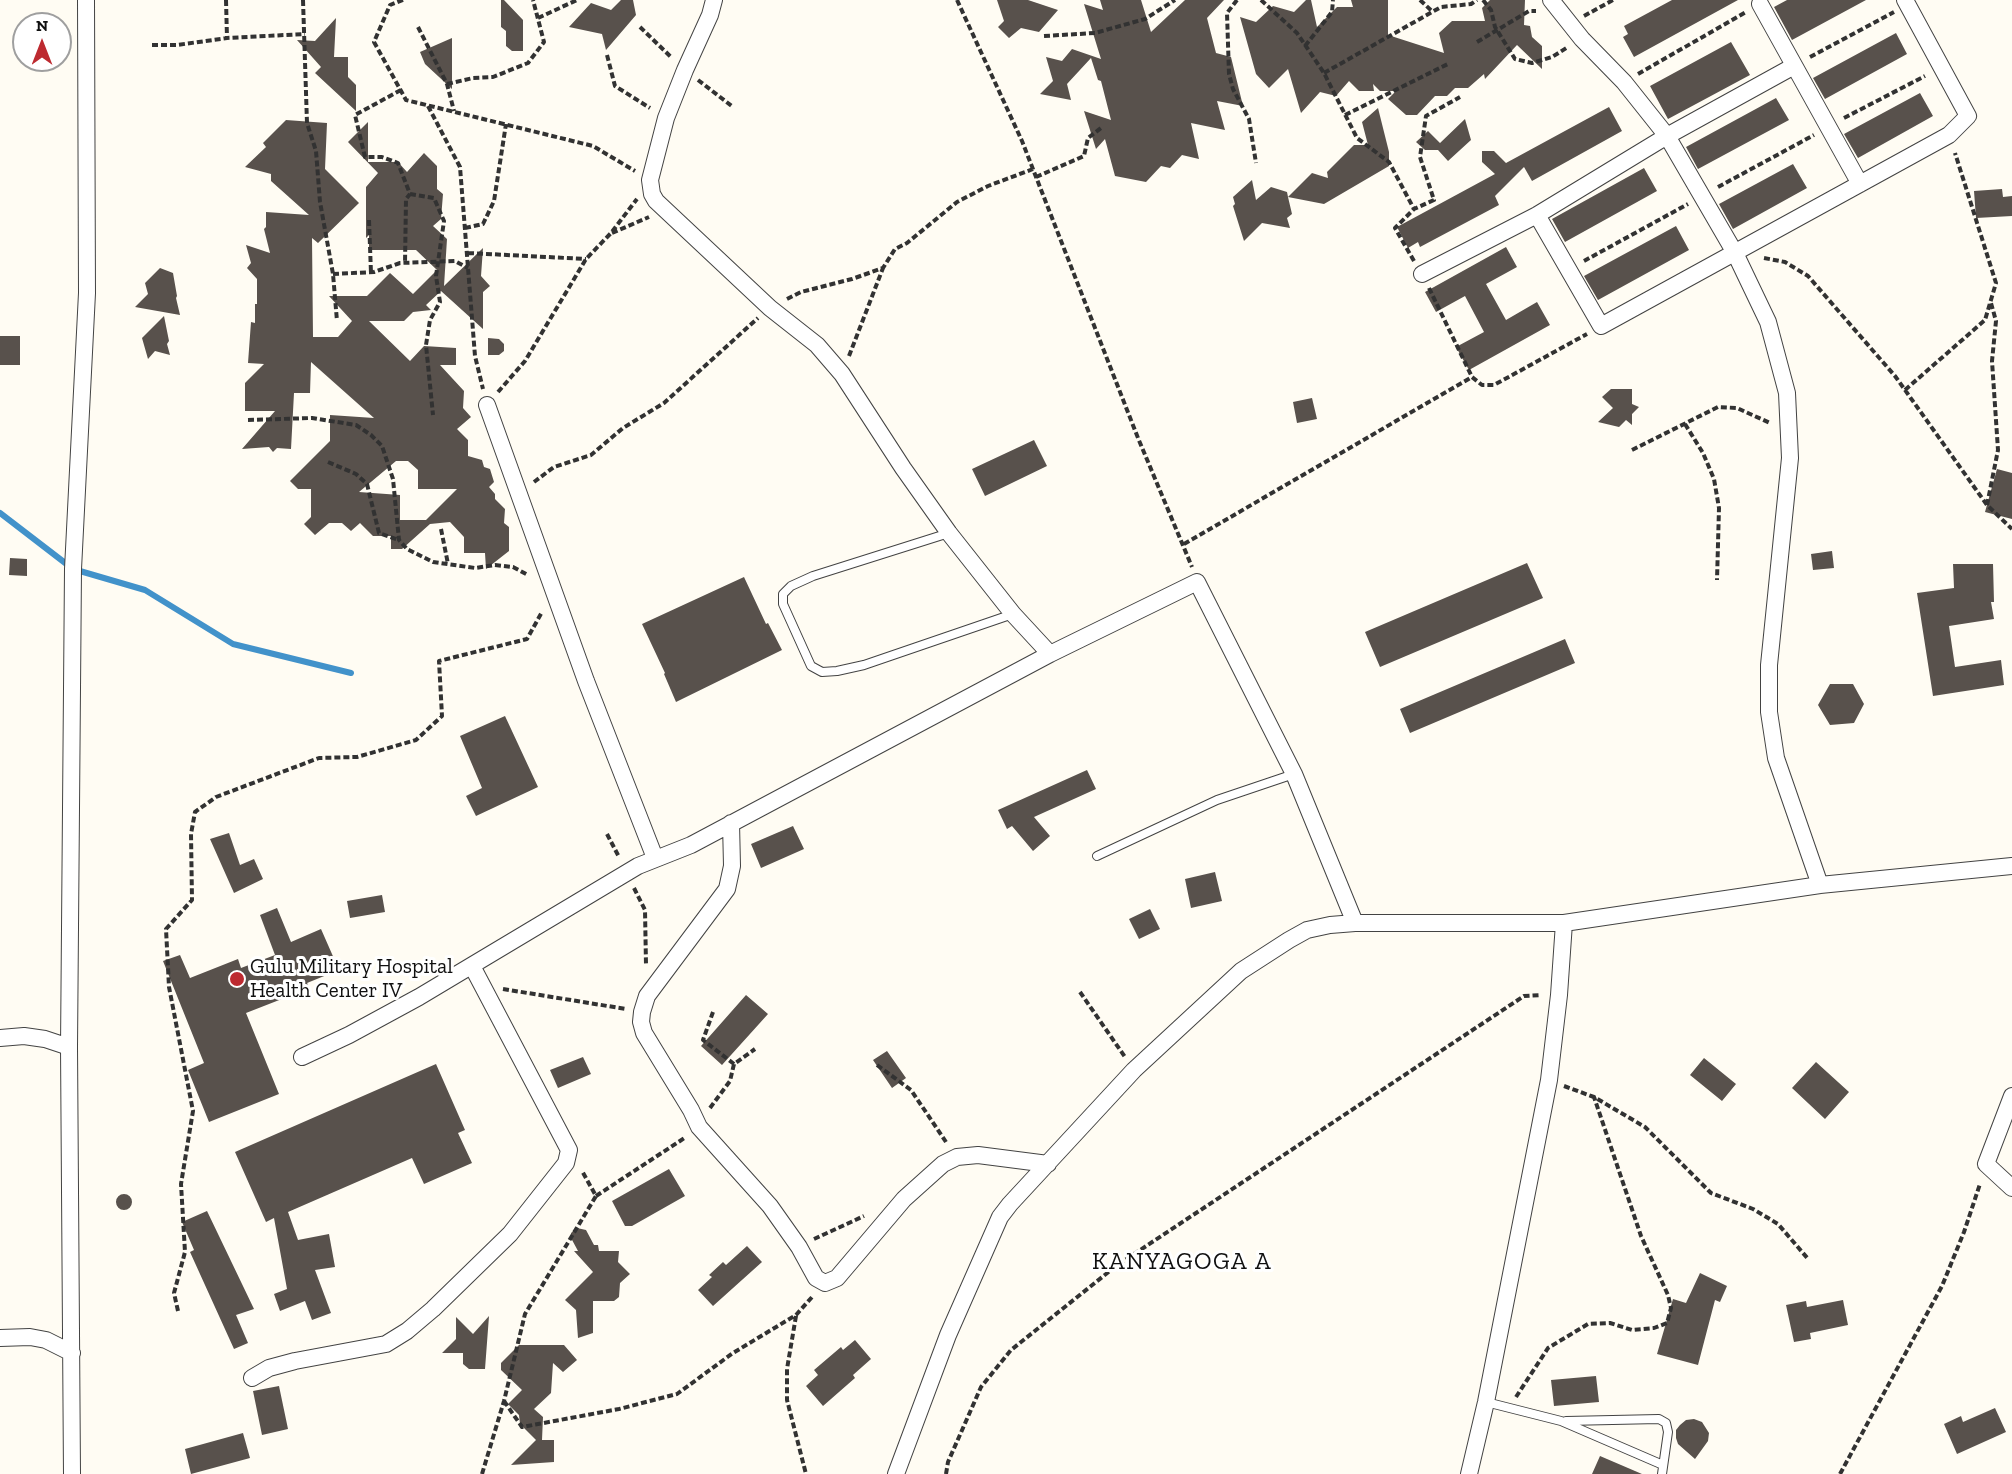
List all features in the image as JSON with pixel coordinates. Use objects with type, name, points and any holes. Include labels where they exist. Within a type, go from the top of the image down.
[{"type":"street","points":[[72,1474],[69,1047],[73,569],[87,293],[86,0]]},
{"type":"street","points":[[714,0],[710,15],[666,118],[650,180],[652,194],[656,201],[770,308],[817,345],[842,374],[903,468],[949,533],[1013,614],[1050,654]]},
{"type":"street","points":[[1537,214],[1601,326],[1949,135],[1968,116],[1906,2]]},
{"type":"street","points":[[1760,4],[1860,184]]},
{"type":"street","points":[[1546,5],[1570,24],[1624,82],[1667,136],[1735,253],[1768,322],[1787,393],[1791,458],[1769,665],[1769,712],[1776,758],[1820,885]]},
{"type":"street","points":[[1422,274],[1537,214],[1667,136],[1794,66]]},
{"type":"street","points":[[487,405],[586,681],[655,858]]},
{"type":"street","points":[[302,1057],[349,1035],[472,966],[626,873],[655,858],[691,844],[1050,654],[1197,582],[1294,774],[1355,923]]},
{"type":"street","points":[[731,823],[732,866],[727,889],[644,1004],[641,1022],[644,1033],[697,1123],[770,1206],[799,1247],[816,1278],[825,1283],[837,1278],[904,1200],[943,1164],[957,1157],[978,1155],[1048,1164]]},
{"type":"street","points":[[896,1474],[948,1335],[1000,1217],[1134,1070],[1241,971],[1307,930],[1355,923],[1564,923],[1820,885],[2012,866]]},
{"type":"street","points":[[1469,1474],[1486,1402],[1549,1080],[1559,995],[1564,923]]},
{"type":"street","points":[[252,1378],[268,1368],[295,1361],[386,1344],[407,1331],[433,1309],[510,1234],[566,1163],[569,1150],[472,966]]},
{"type":"street","points":[[0,1038],[24,1036],[45,1039],[69,1047]]},
{"type":"street","points":[[2012,1096],[1986,1164],[2012,1188]]},
{"type":"street","points":[[0,1338],[30,1337],[46,1340],[72,1353]]},
{"type":"lane","points":[[949,533],[813,576],[791,586],[783,594],[783,604],[812,666],[822,672],[864,665],[1013,614]]},
{"type":"lane","points":[[1097,856],[1217,800],[1294,774]]},
{"type":"lane","points":[[1486,1402],[1561,1421],[1663,1464]]},
{"type":"lane","points":[[1561,1421],[1659,1419],[1666,1423],[1668,1432],[1662,1474]]},
{"type":"path","points":[[226,0],[226,38]]},
{"type":"path","points":[[303,0],[307,123],[316,151],[320,202],[326,223],[337,321]]},
{"type":"path","points":[[387,0],[390,5]]},
{"type":"path","points":[[403,0],[390,5],[374,42],[406,100],[593,146],[650,180],[611,233],[586,259],[525,361],[487,405]]},
{"type":"path","points":[[447,84],[473,78],[493,77],[528,63],[544,42],[533,0]]},
{"type":"path","points":[[538,18],[577,0]]},
{"type":"path","points":[[957,0],[1022,141],[1134,427],[1184,544],[1197,582]]},
{"type":"path","points":[[1044,36],[1095,33],[1145,19],[1175,0]]},
{"type":"path","points":[[1237,0],[1227,13],[1229,74],[1233,89],[1249,119],[1256,163]]},
{"type":"path","points":[[1261,0],[1297,33],[1324,73],[1357,138],[1389,162],[1414,209]]},
{"type":"path","points":[[1305,46],[1332,12],[1333,0]]},
{"type":"path","points":[[1420,0],[1433,12]]},
{"type":"path","points":[[1324,73],[1441,7],[1471,4],[1477,0]]},
{"type":"path","points":[[1482,0],[1491,10],[1497,31],[1515,59],[1532,63],[1552,57],[1582,39]]},
{"type":"path","points":[[1570,24],[1613,0]]},
{"type":"path","points":[[1794,66],[1906,2]]},
{"type":"path","points":[[1624,82],[1760,4]]},
{"type":"path","points":[[1477,42],[1529,11],[1546,5]]},
{"type":"path","points":[[418,27],[447,84],[453,111]]},
{"type":"path","points":[[152,45],[305,34]]},
{"type":"path","points":[[607,55],[615,86],[666,118]]},
{"type":"path","points":[[1345,115],[1448,64]]},
{"type":"path","points":[[1569,269],[1942,67]]},
{"type":"path","points":[[400,90],[355,115],[365,157],[382,157],[398,163],[410,194]]},
{"type":"path","points":[[1460,97],[1426,116],[1420,158],[1434,200],[1414,209],[1395,228],[1422,274],[1472,377],[1482,385],[1494,385],[1601,326]]},
{"type":"path","points":[[427,105],[460,167],[475,356],[487,405]]},
{"type":"path","points":[[465,228],[483,224],[494,201],[506,124]]},
{"type":"path","points":[[1036,177],[1084,156],[1088,138],[1101,128]]},
{"type":"path","points":[[1905,390],[1985,320],[1996,283],[1949,135]]},
{"type":"path","points":[[842,374],[883,268],[895,249],[907,243],[957,202],[988,186],[1033,169]]},
{"type":"path","points":[[410,194],[434,198],[444,221],[436,276],[440,302],[430,320],[426,345],[433,415]]},
{"type":"path","points":[[405,263],[406,199],[410,194]]},
{"type":"path","points":[[611,233],[666,209]]},
{"type":"path","points":[[369,220],[371,273]]},
{"type":"path","points":[[468,253],[586,259]]},
{"type":"path","points":[[1735,253],[1785,262],[1808,276],[1895,376],[1987,505],[2012,530]]},
{"type":"path","points":[[333,274],[371,273],[405,263],[454,261],[469,268]]},
{"type":"path","points":[[519,493],[554,467],[591,455],[623,428],[664,403],[770,308],[801,292],[852,279],[883,268]]},
{"type":"path","points":[[1987,505],[1998,450],[1992,361],[1996,321],[1991,302]]},
{"type":"path","points":[[1184,544],[1472,377]]},
{"type":"path","points":[[1632,450],[1718,407],[1737,408],[1770,423],[1789,426]]},
{"type":"path","points":[[248,420],[312,418],[356,425],[371,435],[382,446],[393,479],[399,540]]},
{"type":"path","points":[[1684,423],[1703,453],[1714,479],[1719,508],[1717,580]]},
{"type":"path","points":[[178,1311],[174,1293],[185,1252],[181,1184],[193,1111],[169,987],[166,929],[192,900],[191,834],[195,812],[216,797],[319,758],[357,757],[416,740],[442,716],[439,661],[527,639],[553,590],[513,567],[495,565],[475,568],[433,562],[407,549],[399,540],[379,533],[367,484],[356,474],[328,462]]},
{"type":"path","points":[[441,529],[448,564]]},
{"type":"path","points":[[483,985],[644,1004],[645,910],[607,834]]},
{"type":"path","points":[[1080,992],[1134,1070]]},
{"type":"path","points":[[946,1474],[948,1462],[981,1387],[1011,1350],[1116,1266],[1524,996],[1559,995]]},
{"type":"path","points":[[713,1012],[703,1040],[734,1064]]},
{"type":"path","points":[[482,1474],[504,1401],[525,1314],[596,1196],[706,1115],[730,1081],[734,1064],[755,1049]]},
{"type":"path","points":[[877,1065],[911,1090],[957,1157]]},
{"type":"path","points":[[1549,1080],[1594,1097],[1645,1127],[1711,1193],[1753,1209],[1778,1224],[1809,1260]]},
{"type":"path","points":[[1509,1407],[1548,1348],[1588,1324],[1610,1323],[1632,1330],[1654,1328],[1667,1323],[1671,1308],[1668,1295],[1641,1236],[1594,1097]]},
{"type":"path","points":[[569,1150],[596,1196]]},
{"type":"path","points":[[1840,1474],[1942,1286],[1964,1232],[1986,1164]]},
{"type":"path","points":[[799,1247],[866,1215]]},
{"type":"path","points":[[504,1401],[522,1426],[619,1409],[677,1394],[733,1353],[796,1315],[825,1283]]},
{"type":"path","points":[[796,1315],[787,1370],[787,1400],[806,1474]]},
{"type":"building","points":[[501,0],[504,0],[523,20],[523,51],[512,51],[506,46],[506,31],[501,27]]},
{"type":"building","points":[[621,0],[633,0],[636,15],[606,50],[602,34],[569,27],[591,3],[611,10]]},
{"type":"building","points":[[997,0],[1028,0],[1058,10],[1039,32],[1021,28],[1009,38],[998,27],[1004,21]]},
{"type":"building","points":[[1100,0],[1141,0],[1151,32],[1185,0],[1224,0],[1207,18],[1216,53],[1231,57],[1243,106],[1217,101],[1225,130],[1191,123],[1199,159],[1182,155],[1170,168],[1161,166],[1146,182],[1115,176],[1105,139],[1096,149],[1084,111],[1111,120],[1101,81],[1098,80],[1091,58],[1067,84],[1071,100],[1040,94],[1053,81],[1046,57],[1062,61],[1072,49],[1101,59],[1084,4],[1103,10]]},
{"type":"building","points":[[1306,0],[1311,0],[1317,27],[1337,7],[1353,7],[1351,0],[1388,0],[1388,35],[1444,53],[1439,33],[1452,21],[1485,21],[1482,8],[1490,0],[1525,0],[1524,25],[1530,26],[1532,37],[1542,46],[1542,69],[1517,45],[1485,79],[1484,74],[1468,88],[1455,88],[1447,96],[1435,96],[1417,115],[1406,115],[1388,99],[1396,91],[1380,91],[1373,84],[1374,91],[1359,91],[1349,81],[1336,96],[1320,92],[1301,113],[1288,69],[1269,88],[1256,74],[1240,17],[1256,22],[1273,6],[1294,12]]},
{"type":"building","points":[[1672,0],[1738,0],[1634,57],[1623,37],[1628,34],[1624,26]]},
{"type":"building","points":[[1787,0],[1866,0],[1792,40],[1774,7]]},
{"type":"building","points":[[336,18],[334,57],[348,57],[348,77],[356,85],[356,111],[315,73],[321,67],[297,40],[315,41]]},
{"type":"building","points":[[1896,33],[1907,54],[1825,99],[1813,78]]},
{"type":"building","points":[[452,38],[452,89],[425,64],[420,52]]},
{"type":"building","points":[[1731,42],[1750,75],[1668,119],[1650,86]]},
{"type":"building","points":[[1920,93],[1933,116],[1858,158],[1844,134]]},
{"type":"building","points":[[1776,98],[1789,120],[1698,169],[1686,147]]},
{"type":"building","points":[[1609,107],[1622,131],[1532,181],[1524,167],[1495,196],[1499,205],[1420,247],[1418,242],[1408,248],[1397,227],[1495,174],[1482,162],[1482,151],[1494,151],[1506,163]]},
{"type":"building","points":[[1378,108],[1389,152],[1389,166],[1324,204],[1288,197],[1312,173],[1328,178],[1327,172],[1354,145],[1368,145],[1362,122]]},
{"type":"building","points":[[1465,119],[1471,140],[1448,161],[1438,150],[1425,150],[1416,142],[1428,131],[1440,143]]},
{"type":"building","points":[[286,120],[327,123],[325,169],[359,203],[318,243],[312,238],[313,337],[338,337],[352,321],[329,296],[367,296],[390,273],[413,294],[437,270],[416,250],[369,250],[369,235],[366,238],[366,187],[378,173],[348,142],[368,122],[368,162],[398,162],[407,172],[424,153],[437,166],[437,189],[443,194],[441,219],[433,226],[447,239],[444,286],[483,248],[481,276],[490,286],[483,292],[483,329],[441,291],[426,305],[431,310],[413,312],[404,321],[369,321],[410,361],[424,346],[456,348],[456,365],[440,365],[464,391],[463,408],[471,417],[457,429],[468,440],[468,456],[482,460],[484,467],[490,469],[494,482],[489,487],[495,494],[495,499],[505,509],[504,523],[509,527],[509,551],[486,569],[485,553],[464,553],[464,537],[450,522],[430,524],[402,549],[391,549],[391,536],[373,536],[360,523],[351,531],[342,523],[329,523],[315,535],[304,524],[311,517],[311,489],[298,489],[290,481],[330,441],[330,415],[374,418],[311,362],[310,393],[294,393],[291,449],[277,448],[273,452],[269,447],[242,449],[275,411],[245,411],[245,383],[264,364],[248,363],[251,322],[255,323],[257,279],[247,268],[251,263],[246,245],[270,253],[264,229],[266,212],[309,215],[271,181],[271,174],[245,167],[266,147],[263,143]],"holes":[[[396,461],[408,461],[418,470],[418,489],[457,489],[426,520],[400,520],[400,495],[359,492]]]},
{"type":"building","points":[[1793,164],[1807,188],[1733,229],[1719,204]]},
{"type":"building","points":[[1644,168],[1657,191],[1565,242],[1552,219]]},
{"type":"building","points":[[1252,180],[1256,200],[1271,187],[1287,192],[1292,214],[1287,218],[1290,228],[1262,223],[1244,241],[1233,206],[1235,204],[1233,197]]},
{"type":"building","points":[[2002,189],[2003,197],[2012,196],[2012,216],[1976,218],[1974,191]]},
{"type":"building","points":[[1676,226],[1689,250],[1598,300],[1584,276]]},
{"type":"building","points":[[1506,247],[1517,267],[1486,284],[1506,320],[1537,302],[1550,325],[1469,370],[1456,347],[1484,332],[1465,296],[1436,312],[1425,292]]},
{"type":"building","points":[[160,268],[173,273],[180,315],[135,307],[148,294],[145,283]]},
{"type":"building","points":[[164,316],[170,355],[155,351],[148,359],[142,338]]},
{"type":"building","points":[[0,336],[20,336],[20,365],[0,365]]},
{"type":"building","points":[[488,338],[499,339],[504,344],[504,351],[499,355],[488,355]]},
{"type":"building","points":[[1611,389],[1632,389],[1632,404],[1639,407],[1632,414],[1632,425],[1626,420],[1619,427],[1598,422],[1613,408],[1602,397]]},
{"type":"building","points":[[1312,398],[1317,419],[1297,423],[1293,402]]},
{"type":"building","points":[[1034,440],[1047,466],[985,496],[972,469]]},
{"type":"building","points":[[1997,469],[2012,473],[2012,519],[1985,512]]},
{"type":"building","points":[[1832,551],[1834,568],[1813,570],[1811,554]]},
{"type":"building","points":[[10,558],[27,559],[27,576],[9,575]]},
{"type":"building","points":[[1527,563],[1543,598],[1380,667],[1365,632]]},
{"type":"building","points":[[1953,564],[1993,564],[1994,602],[1991,602],[1994,619],[1949,626],[1955,667],[2001,660],[2004,685],[1933,696],[1917,593],[1954,588]]},
{"type":"building","points":[[744,577],[766,624],[768,623],[782,650],[676,702],[642,624]]},
{"type":"building","points":[[1565,639],[1575,663],[1410,733],[1400,709]]},
{"type":"building","points":[[1830,684],[1853,684],[1864,704],[1854,723],[1830,725],[1818,705]]},
{"type":"building","points":[[505,716],[538,787],[476,816],[466,796],[482,788],[460,736]]},
{"type":"building","points":[[1087,770],[1096,789],[1034,817],[1050,836],[1033,851],[1012,826],[1007,829],[998,810]]},
{"type":"building","points":[[793,826],[804,849],[761,868],[751,844]]},
{"type":"building","points":[[229,833],[240,865],[254,859],[263,879],[234,893],[210,839]]},
{"type":"building","points":[[1215,872],[1222,901],[1191,908],[1185,879]]},
{"type":"building","points":[[382,895],[385,912],[350,918],[347,901]]},
{"type":"building","points":[[277,908],[291,942],[321,929],[339,970],[307,983],[310,988],[246,1013],[279,1094],[209,1122],[188,1070],[204,1063],[163,961],[180,955],[190,978],[238,959],[241,968],[275,955],[260,915]]},
{"type":"building","points":[[1150,909],[1160,929],[1139,939],[1129,919]]},
{"type":"building","points":[[746,995],[768,1014],[722,1065],[701,1046]]},
{"type":"building","points":[[887,1051],[906,1078],[892,1088],[873,1060]]},
{"type":"building","points":[[583,1057],[591,1074],[558,1088],[550,1070]]},
{"type":"building","points":[[1704,1058],[1736,1084],[1722,1101],[1690,1075]]},
{"type":"building","points":[[1816,1062],[1849,1092],[1825,1119],[1792,1088]]},
{"type":"building","points":[[436,1064],[465,1130],[458,1133],[472,1163],[424,1184],[412,1158],[288,1212],[298,1240],[329,1234],[335,1267],[315,1270],[331,1313],[312,1320],[305,1301],[280,1311],[274,1294],[287,1289],[274,1218],[266,1222],[235,1152]]},
{"type":"building","points":[[669,1169],[685,1196],[632,1226],[625,1226],[612,1201]]},
{"type":"building","points":[[121,1194],[127,1194],[132,1202],[130,1208],[121,1210],[116,1205],[116,1199]]},
{"type":"building","points":[[207,1211],[254,1309],[236,1315],[248,1343],[234,1349],[190,1252],[194,1250],[182,1222]]},
{"type":"building","points":[[577,1228],[586,1230],[594,1245],[598,1245],[599,1251],[619,1251],[618,1262],[630,1274],[620,1283],[619,1297],[614,1301],[593,1301],[593,1333],[578,1338],[576,1310],[565,1300],[593,1272],[574,1251],[578,1251],[571,1238],[571,1233]]},
{"type":"building","points":[[747,1246],[762,1262],[713,1306],[698,1290],[723,1262],[726,1265]]},
{"type":"building","points":[[1700,1273],[1727,1286],[1720,1302],[1715,1300],[1698,1365],[1657,1354],[1673,1299],[1686,1303]]},
{"type":"building","points":[[1843,1300],[1848,1325],[1810,1333],[1811,1339],[1794,1342],[1786,1305],[1806,1301],[1807,1307]]},
{"type":"building","points":[[489,1316],[485,1369],[469,1369],[463,1364],[463,1353],[442,1353],[456,1339],[456,1317],[473,1334]]},
{"type":"building","points":[[855,1340],[871,1359],[853,1375],[855,1378],[823,1406],[806,1386],[818,1375],[814,1370],[841,1347],[843,1350]]},
{"type":"building","points":[[519,1345],[564,1345],[577,1360],[563,1372],[553,1363],[551,1393],[534,1409],[543,1417],[542,1440],[554,1440],[554,1462],[511,1465],[536,1440],[520,1424],[519,1415],[508,1404],[522,1390],[501,1370],[501,1363]]},
{"type":"building","points":[[1596,1376],[1599,1402],[1554,1406],[1551,1380]]},
{"type":"building","points":[[279,1386],[288,1429],[262,1435],[253,1391]]},
{"type":"building","points":[[1995,1408],[2006,1432],[1957,1454],[1944,1424],[1961,1416],[1963,1422]]},
{"type":"building","points":[[1694,1419],[1702,1422],[1709,1433],[1708,1441],[1695,1459],[1678,1444],[1676,1438],[1676,1430],[1680,1425],[1686,1420]]},
{"type":"building","points":[[243,1433],[250,1458],[191,1474],[185,1449]]},
{"type":"building","points":[[1600,1456],[1642,1474],[1592,1474]]},
{"type":"waterway","points":[[0,513],[73,569],[145,590],[233,644],[351,673]]},
{"type":"place","name":"Gulu Military Hospital Health Center IV","points":[[237,979]]},
{"type":"district","name":"KANYAGOGA A","points":[[1182,1262]]}]
